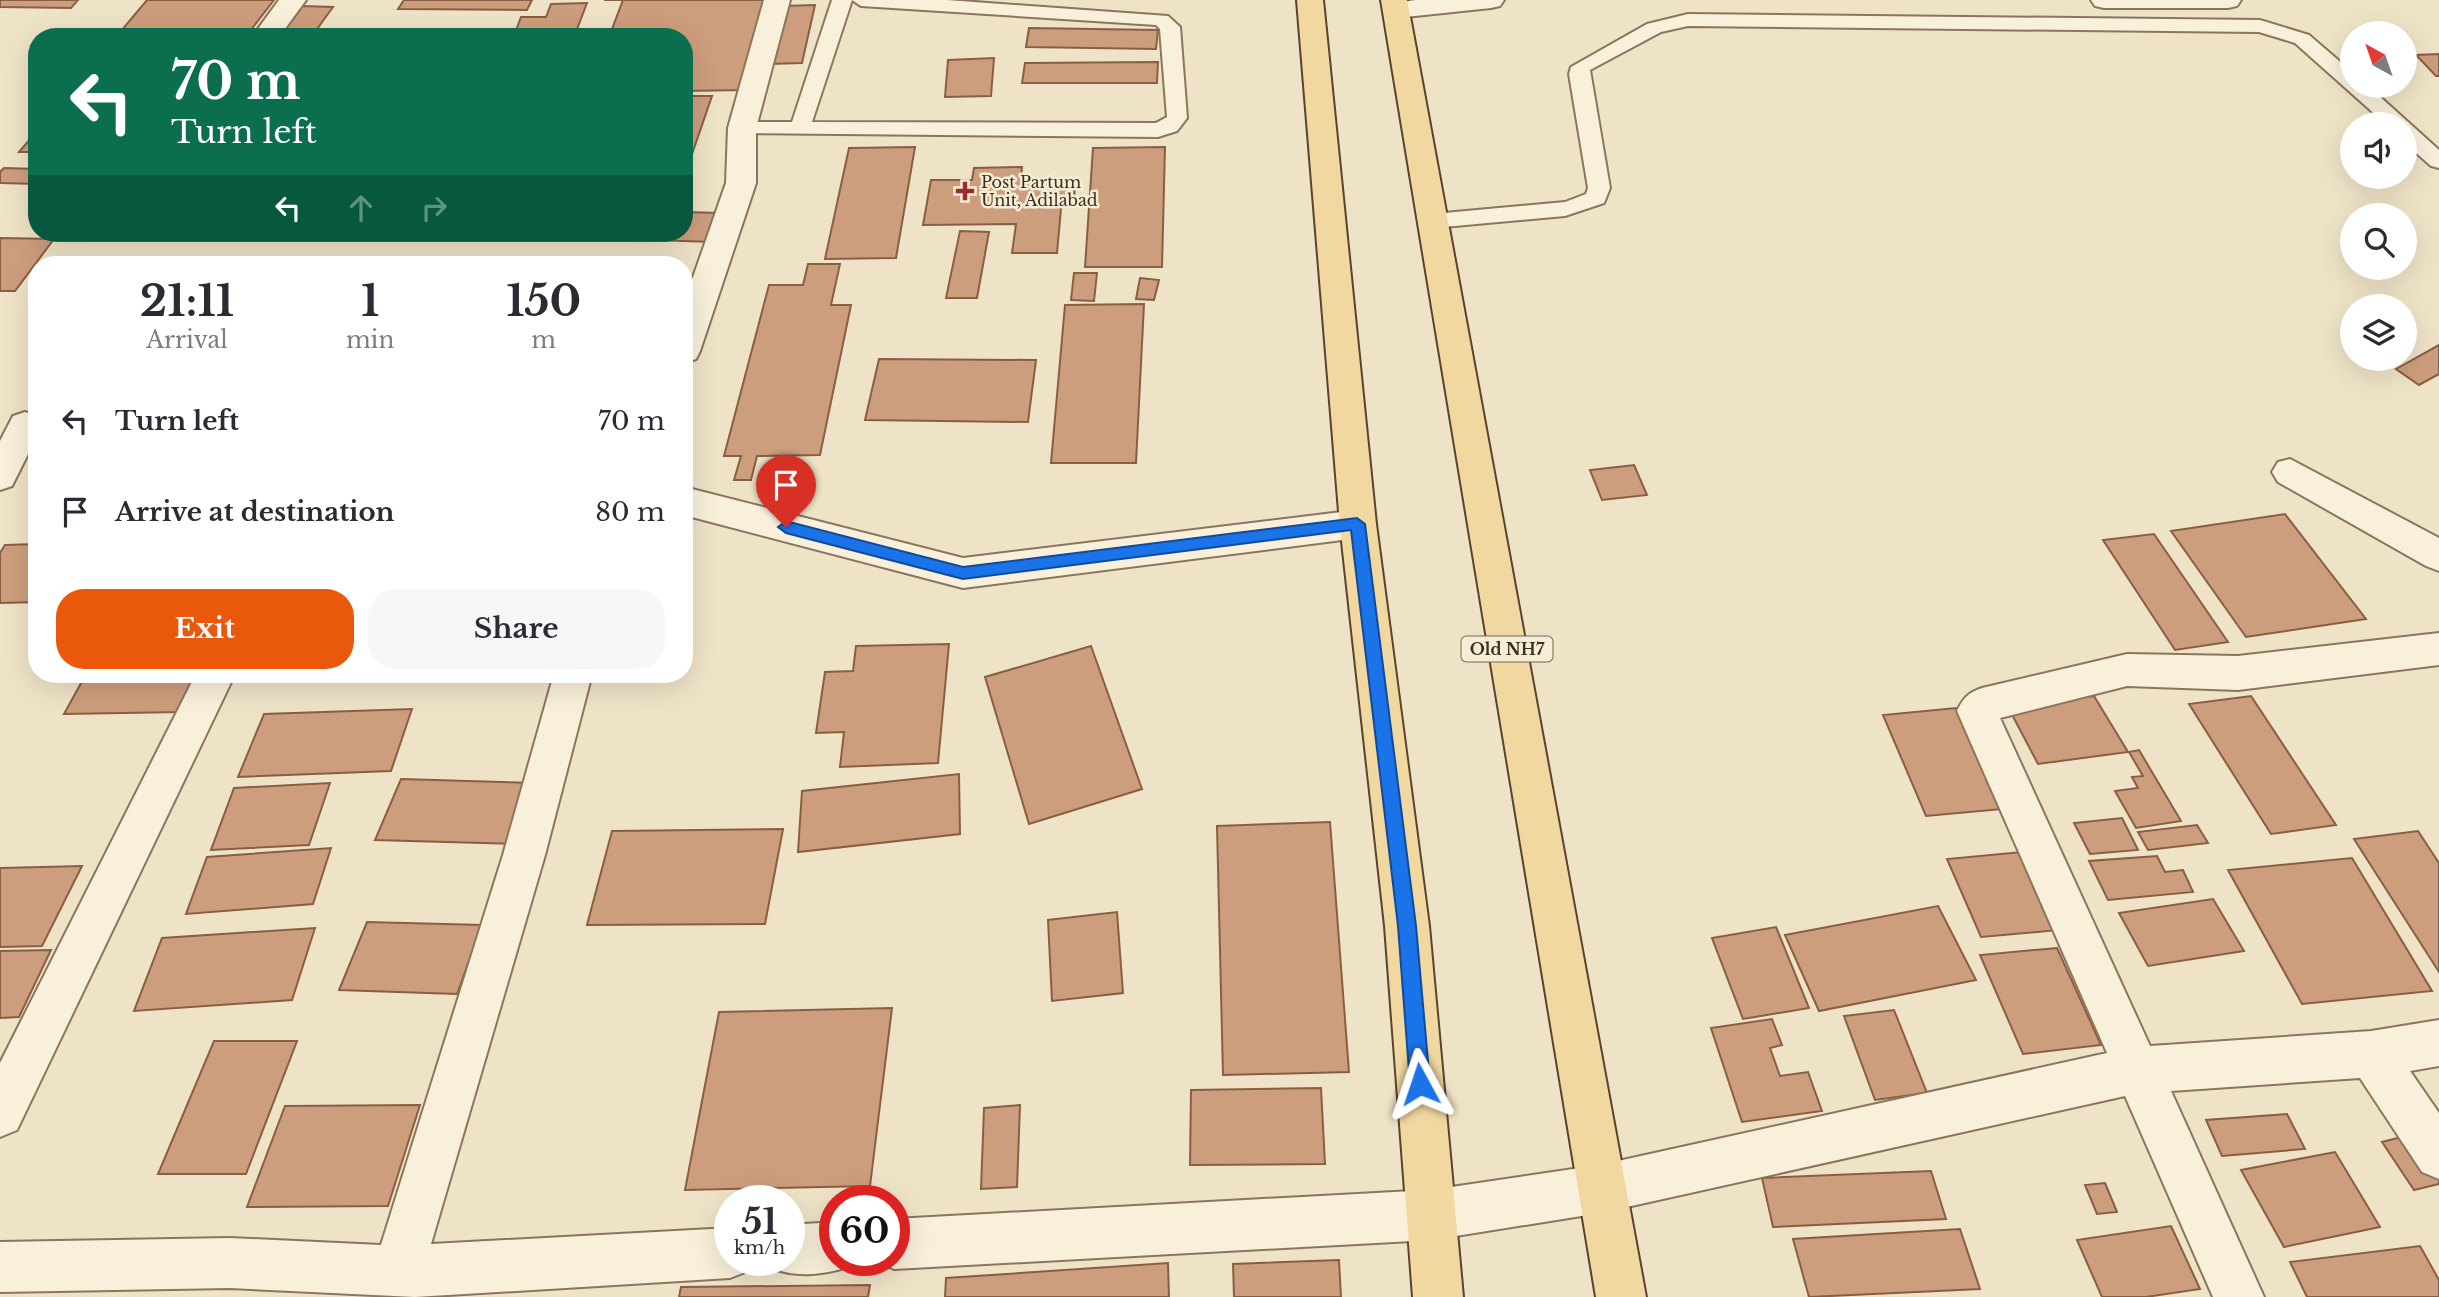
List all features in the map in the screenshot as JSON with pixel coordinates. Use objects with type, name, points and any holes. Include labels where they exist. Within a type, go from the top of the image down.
[{"type":"main road","points":[[1310,0],[1357,524],[1407,926],[1438,1297]]},
{"type":"main road","name":"Old NH7","points":[[1395,5],[1621,1297]]},
{"type":"street","points":[[272,28],[293,0]]},
{"type":"street","points":[[693,324],[741,183],[742,128],[777,0]]},
{"type":"street","points":[[1395,5],[1491,0]]},
{"type":"street","points":[[2104,0],[2228,0]]},
{"type":"street","points":[[0,476],[21,424]]},
{"type":"street","points":[[2290,472],[2439,556]]},
{"type":"street","points":[[693,503],[963,573],[1357,524]]},
{"type":"street","points":[[2239,1297],[1976,714],[1978,709],[2127,670],[2238,673],[2439,649]]},
{"type":"street","points":[[0,1113],[212,683]]},
{"type":"street","points":[[393,1284],[524,855],[571,683]]},
{"type":"street","points":[[910,1243],[1431,1215],[1600,1189],[2137,1070],[2371,1054],[2439,1043]]},
{"type":"street","points":[[2371,1054],[2439,1155]]},
{"type":"street","points":[[0,1267],[230,1263],[393,1284],[714,1254]]},
{"type":"lane","points":[[800,128],[842,0]]},
{"type":"lane","points":[[742,128],[1158,130],[1170,126],[1177,118],[1170,27],[1161,20],[861,0]]},
{"type":"lane","points":[[1433,221],[1565,209],[1596,198],[1599,188],[1579,74],[1581,67],[1654,28],[1688,20],[2260,26],[2302,39],[2340,72]]},
{"type":"lane","points":[[2369,98],[2385,112]]},
{"type":"lane","points":[[2417,142],[2439,162]]},
{"type":"building","points":[[0,0],[78,0],[71,8],[0,7]]},
{"type":"building","points":[[147,0],[274,0],[252,28],[124,28]]},
{"type":"building","points":[[404,0],[532,0],[527,10],[398,9]]},
{"type":"building","points":[[623,0],[770,0],[746,90],[693,91],[693,28],[612,28]]},
{"type":"building","points":[[587,3],[577,28],[517,28],[521,17],[546,17],[551,4]]},
{"type":"building","points":[[815,5],[802,63],[768,64],[783,6]]},
{"type":"building","points":[[302,6],[333,7],[318,28],[285,28]]},
{"type":"building","points":[[1029,28],[1158,30],[1156,49],[1026,47]]},
{"type":"building","points":[[2439,54],[2439,76],[2436,76],[2417,55]]},
{"type":"building","points":[[994,58],[991,96],[945,97],[948,60]]},
{"type":"building","points":[[1158,62],[1157,83],[1022,83],[1025,63]]},
{"type":"building","points":[[693,96],[712,96],[693,151]]},
{"type":"building","points":[[28,142],[28,152],[19,152]]},
{"type":"building","points":[[915,147],[896,258],[825,259],[849,148]]},
{"type":"building","points":[[1165,147],[1162,267],[1085,267],[1093,148]]},
{"type":"building","points":[[1022,167],[1021,180],[1076,179],[1074,197],[1062,198],[1057,253],[1012,253],[1016,224],[923,225],[931,180],[972,180],[974,168]]},
{"type":"building","points":[[4,168],[28,169],[28,184],[0,183],[0,172]]},
{"type":"building","points":[[693,212],[722,213],[713,242],[693,241]]},
{"type":"building","points":[[960,231],[989,232],[977,298],[946,298]]},
{"type":"building","points":[[0,238],[52,242],[41,256],[28,256],[28,274],[15,291],[0,291]]},
{"type":"building","points":[[808,264],[840,264],[831,305],[851,305],[820,455],[757,456],[751,480],[734,480],[741,456],[724,456],[769,285],[803,285]]},
{"type":"building","points":[[1074,273],[1097,273],[1094,301],[1071,300]]},
{"type":"building","points":[[1140,278],[1159,280],[1154,300],[1136,299]]},
{"type":"building","points":[[1144,304],[1136,463],[1051,463],[1065,305]]},
{"type":"building","points":[[2439,345],[2439,374],[2419,385],[2399,371],[2417,371],[2417,357]]},
{"type":"building","points":[[879,359],[1036,360],[1028,422],[865,420]]},
{"type":"building","points":[[1634,465],[1647,495],[1602,500],[1590,470]]},
{"type":"building","points":[[2285,514],[2366,619],[2246,637],[2171,531]]},
{"type":"building","points":[[2154,534],[2228,642],[2175,650],[2103,540]]},
{"type":"building","points":[[28,544],[28,602],[0,603],[0,553],[5,545]]},
{"type":"building","points":[[949,644],[938,763],[840,767],[844,732],[816,733],[825,672],[853,671],[856,646]]},
{"type":"building","points":[[1091,646],[1142,789],[1029,824],[985,677]]},
{"type":"building","points":[[81,683],[195,683],[181,712],[64,714]]},
{"type":"building","points":[[2094,696],[2128,752],[2038,764],[2008,707]]},
{"type":"building","points":[[2251,696],[2336,825],[2271,834],[2189,704]]},
{"type":"building","points":[[1956,708],[2003,809],[1926,816],[1883,715]]},
{"type":"building","points":[[412,709],[391,771],[238,777],[264,714]]},
{"type":"building","points":[[2139,750],[2181,821],[2136,828],[2115,791],[2138,788],[2132,777],[2143,776],[2129,752]]},
{"type":"building","points":[[959,774],[960,834],[798,852],[802,791]]},
{"type":"building","points":[[401,779],[537,783],[515,844],[375,840]]},
{"type":"building","points":[[330,783],[309,845],[211,850],[234,788]]},
{"type":"building","points":[[2122,818],[2138,850],[2090,854],[2074,823]]},
{"type":"building","points":[[1330,822],[1349,1072],[1223,1075],[1217,826]]},
{"type":"building","points":[[2197,825],[2208,843],[2148,850],[2138,832]]},
{"type":"building","points":[[783,829],[765,924],[587,925],[612,831]]},
{"type":"building","points":[[2418,831],[2439,863],[2439,972],[2354,839]]},
{"type":"building","points":[[331,848],[313,904],[186,914],[207,857]]},
{"type":"building","points":[[2022,852],[2059,930],[1981,937],[1947,859]]},
{"type":"building","points":[[2157,856],[2165,872],[2183,870],[2193,892],[2108,900],[2089,861]]},
{"type":"building","points":[[2352,858],[2432,991],[2302,1004],[2228,870]]},
{"type":"building","points":[[82,866],[42,946],[0,947],[0,868]]},
{"type":"building","points":[[2213,899],[2244,951],[2148,966],[2119,913]]},
{"type":"building","points":[[1938,906],[1976,980],[1819,1011],[1785,935]]},
{"type":"building","points":[[1117,912],[1123,993],[1052,1001],[1048,920]]},
{"type":"building","points":[[367,922],[482,925],[457,994],[339,990]]},
{"type":"building","points":[[1776,927],[1809,1008],[1743,1019],[1712,938]]},
{"type":"building","points":[[315,928],[292,1000],[134,1011],[162,938]]},
{"type":"building","points":[[2057,948],[2101,1045],[2023,1054],[1980,955]]},
{"type":"building","points":[[51,950],[19,1017],[0,1018],[0,951]]},
{"type":"building","points":[[892,1008],[870,1185],[805,1187],[805,1185],[714,1185],[714,1189],[685,1190],[719,1012]]},
{"type":"building","points":[[1894,1010],[1927,1093],[1875,1100],[1844,1016]]},
{"type":"building","points":[[1772,1019],[1782,1045],[1770,1048],[1780,1076],[1808,1072],[1822,1111],[1742,1122],[1711,1028]]},
{"type":"building","points":[[214,1041],[297,1041],[246,1174],[158,1174]]},
{"type":"building","points":[[1321,1088],[1325,1164],[1190,1165],[1191,1090]]},
{"type":"building","points":[[420,1105],[388,1206],[247,1207],[285,1106]]},
{"type":"building","points":[[1020,1105],[1017,1187],[981,1189],[984,1108]]},
{"type":"building","points":[[2287,1114],[2305,1149],[2222,1156],[2206,1120]]},
{"type":"building","points":[[2418,1133],[2439,1164],[2439,1184],[2414,1190],[2382,1142]]},
{"type":"building","points":[[2335,1152],[2380,1227],[2284,1247],[2241,1170]]},
{"type":"building","points":[[1931,1171],[1946,1219],[1773,1227],[1762,1178]]},
{"type":"building","points":[[2105,1183],[2117,1212],[2097,1214],[2085,1185]]},
{"type":"building","points":[[2171,1226],[2200,1289],[2146,1297],[2102,1297],[2077,1240]]},
{"type":"building","points":[[1960,1229],[1980,1289],[1809,1297],[1793,1239]]},
{"type":"building","points":[[2420,1246],[2439,1280],[2439,1297],[2307,1297],[2290,1262]]},
{"type":"building","points":[[1339,1260],[1341,1297],[1234,1297],[1233,1264]]},
{"type":"building","points":[[1168,1263],[1169,1297],[945,1297],[946,1278]]},
{"type":"building","points":[[870,1285],[868,1297],[679,1297],[681,1287]]},
{"type":"place","name":"Post Partum Unit, Adilabad","points":[[965,191]]},
{"type":"route","points":[[786,527],[963,573],[1357,524],[1407,926],[1420,1084]]}]
